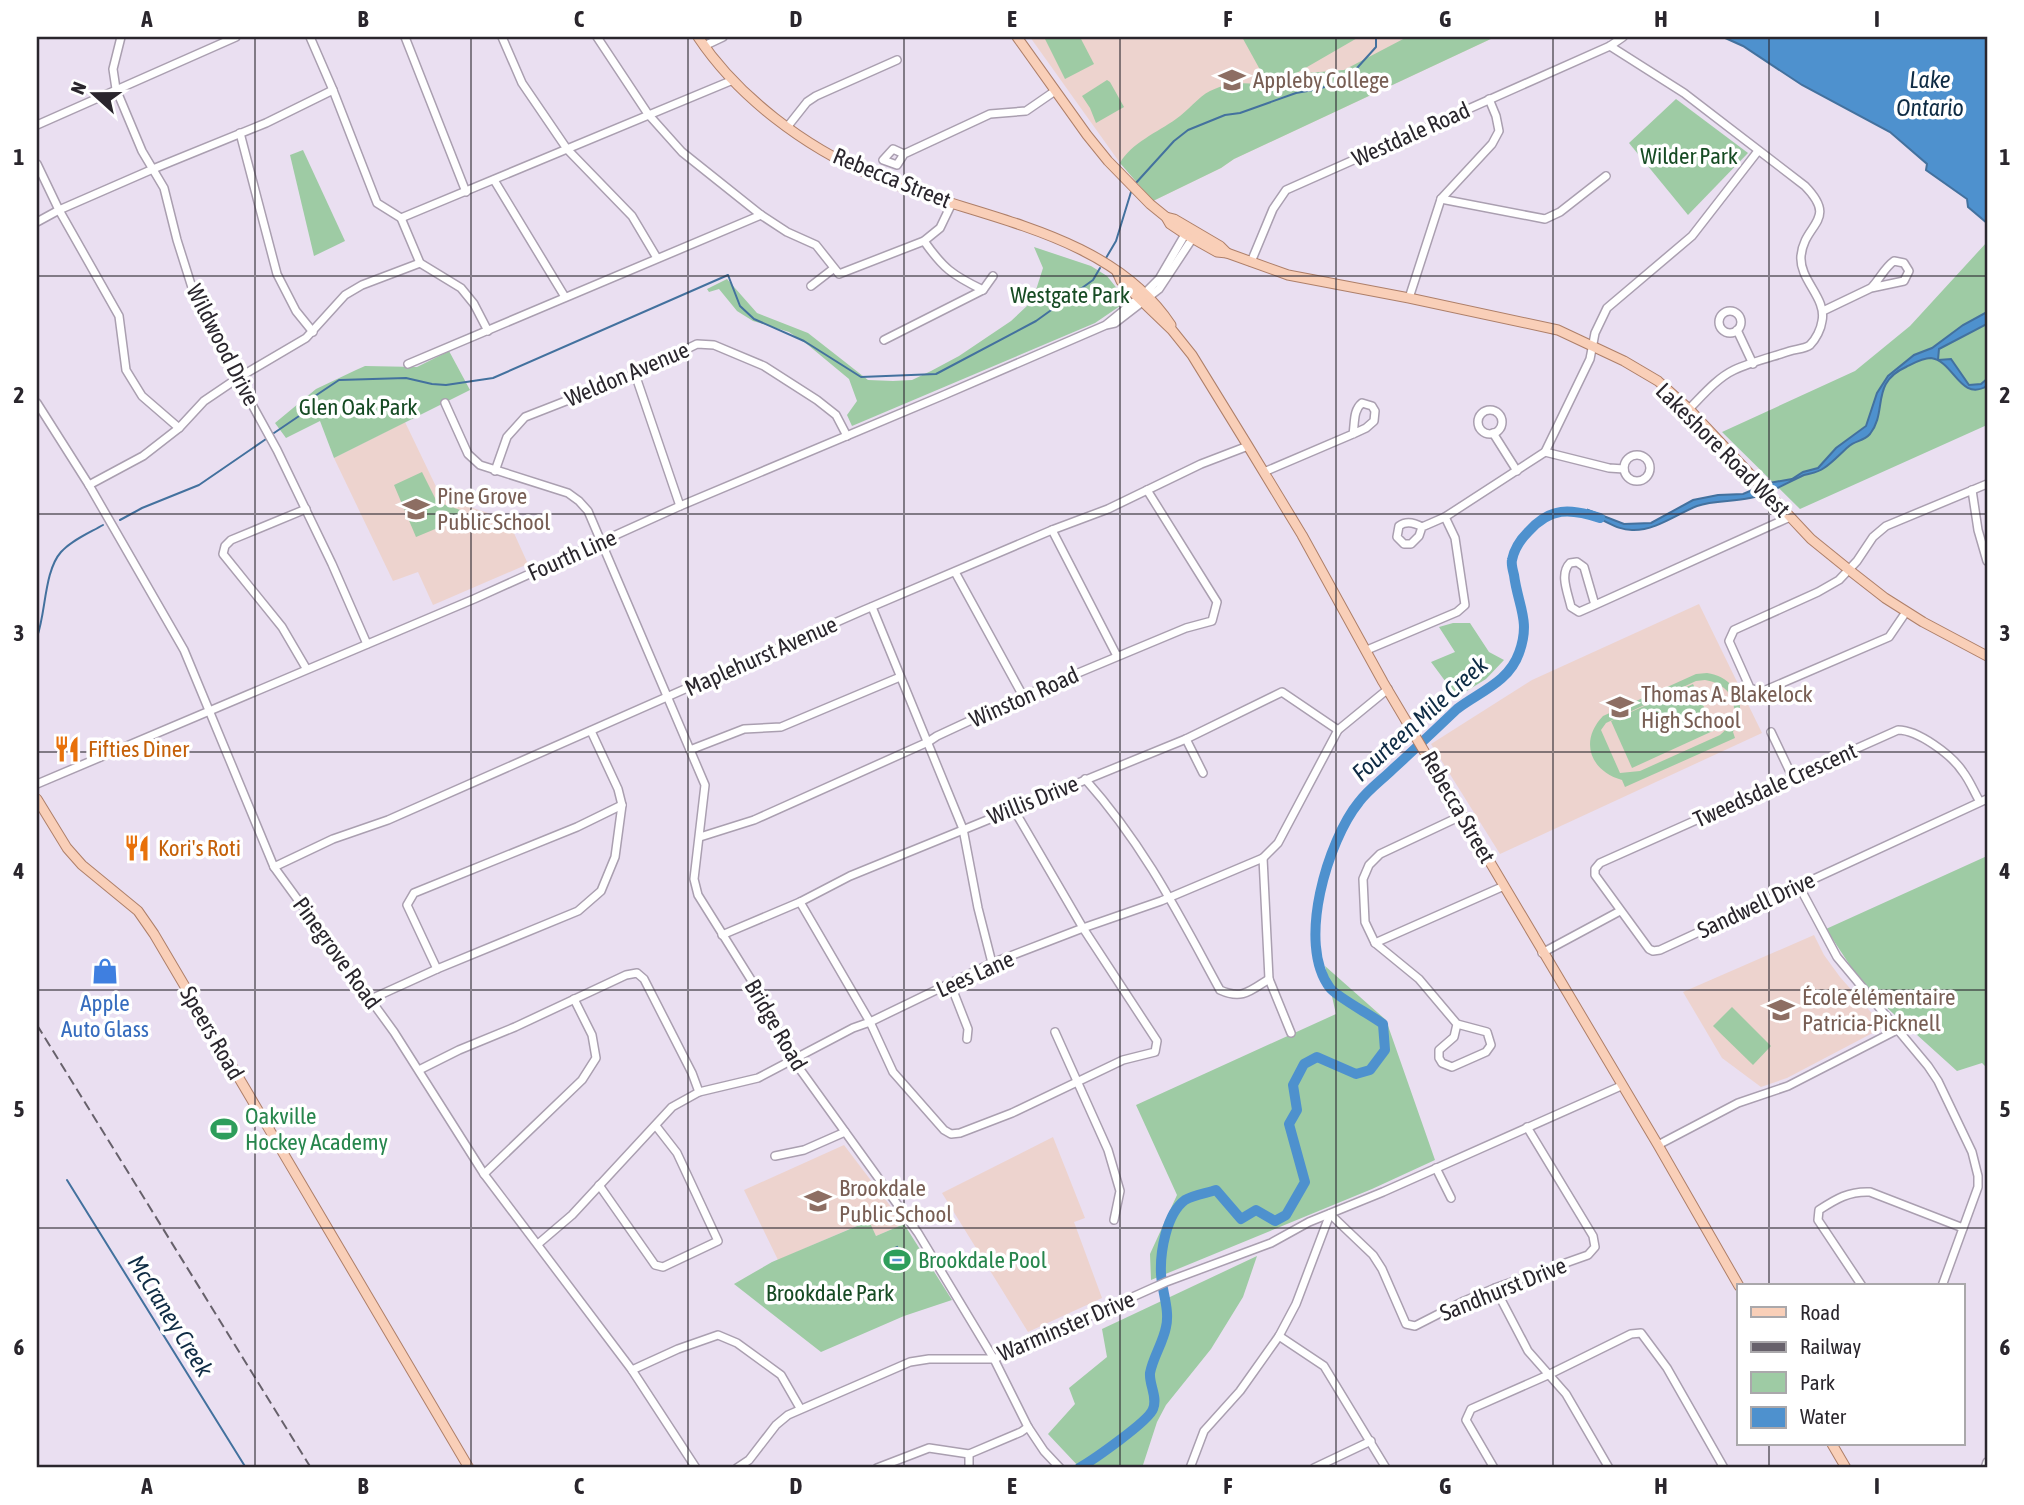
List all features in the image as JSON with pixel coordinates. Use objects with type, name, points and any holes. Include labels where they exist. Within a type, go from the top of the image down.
[{"type":"main road","name":"Lakeshore Road West","points":[[1017,37],[1108,161],[1170,224],[1220,246],[1227,253],[1288,275],[1558,330],[1624,361],[1658,382],[1689,409],[1811,539],[1849,570],[1906,612],[1987,656]]},
{"type":"main road","name":"Rebecca Street","points":[[701,41],[733,80],[788,126],[830,155],[872,176],[1062,241],[1117,272],[1121,281],[1144,298],[1172,330],[1192,355],[1302,534],[1388,689],[1738,1284]]},
{"type":"main road","name":"Speers Road","points":[[37,799],[67,848],[82,865],[138,911],[154,934],[469,1468]]},
{"type":"main road","points":[[1833,1446],[1844,1468]]},
{"type":"street","name":"Wildwood Drive","points":[[121,37],[113,69],[116,89],[142,151],[164,188],[195,298],[278,450],[367,645]]},
{"type":"street","points":[[37,125],[236,37]]},
{"type":"street","points":[[310,37],[377,203],[401,218],[420,263],[461,288],[474,304],[488,331]]},
{"type":"street","points":[[405,37],[466,192]]},
{"type":"street","points":[[502,37],[523,83],[567,149],[632,216],[657,258]]},
{"type":"street","points":[[597,37],[648,114],[682,152],[761,215],[787,232],[816,245],[839,274],[924,241],[940,228],[952,203]]},
{"type":"street","points":[[701,41],[723,37]]},
{"type":"street","name":"Westdale Road","points":[[1251,262],[1273,209],[1286,190],[1610,46],[1623,37]]},
{"type":"street","points":[[1610,46],[1684,93],[1805,186],[1816,197],[1820,211],[1818,223],[1809,234],[1801,258],[1802,271],[1823,311],[1817,336],[1808,346],[1732,370],[1689,409]]},
{"type":"street","points":[[788,126],[807,102],[816,96],[897,60]]},
{"type":"street","points":[[401,218],[733,80]]},
{"type":"street","points":[[37,222],[333,90]]},
{"type":"street","points":[[904,154],[990,114],[1026,111],[1055,91]]},
{"type":"street","points":[[1409,298],[1441,199],[1492,144],[1499,131],[1489,99]]},
{"type":"street","points":[[240,133],[277,274],[296,311],[313,332]]},
{"type":"street","points":[[1422,527],[1445,517],[1545,452],[1590,359],[1598,324],[1607,308],[1692,236],[1758,151]]},
{"type":"street","points":[[37,164],[59,210],[119,316],[126,370],[142,396],[179,428]]},
{"type":"street","points":[[1441,199],[1545,219],[1560,212],[1606,176]]},
{"type":"street","points":[[494,180],[565,298]]},
{"type":"street","points":[[408,364],[761,215]]},
{"type":"street","name":"Fourth Line","points":[[37,784],[306,668],[367,645],[680,506],[1106,325],[1144,298],[1190,234]]},
{"type":"street","points":[[924,241],[942,267],[983,290]]},
{"type":"street","points":[[1823,311],[1871,288],[1904,281],[1909,271],[1904,263],[1894,261],[1885,267],[1881,278],[1871,288]]},
{"type":"street","points":[[89,485],[143,456],[179,428],[204,401],[306,338],[345,295],[362,285],[420,263]]},
{"type":"street","points":[[811,286],[833,268]]},
{"type":"street","points":[[884,340],[983,290],[993,276]]},
{"type":"street","points":[[1737,330],[1753,364]]},
{"type":"street","name":"Weldon Avenue","points":[[495,471],[507,437],[525,417],[635,374],[697,344],[715,345],[764,366],[836,415],[847,436]]},
{"type":"street","points":[[635,374],[680,506]]},
{"type":"street","name":"Pinegrove Road","points":[[37,403],[89,485],[184,650],[274,867],[372,999],[484,1174],[632,1370],[696,1468]]},
{"type":"street","name":"Bridge Road","points":[[445,403],[468,454],[480,465],[568,493],[588,512],[705,785],[694,879],[698,895],[760,995],[794,1061],[918,1233],[995,1359],[1028,1427],[1044,1451],[1060,1468]]},
{"type":"street","points":[[1493,433],[1517,471]]},
{"type":"street","points":[[1264,472],[1353,434]]},
{"type":"street","name":"Maplehurst Avenue","points":[[274,867],[333,839],[388,820],[872,607],[1108,509],[1201,464],[1248,446]]},
{"type":"street","points":[[1545,452],[1609,468],[1624,469]]},
{"type":"street","points":[[1906,612],[1893,633],[1884,640],[1862,647],[1762,692],[1750,688],[1729,640],[1731,634],[1839,580],[1873,537],[1886,526],[1987,484]]},
{"type":"street","name":"Winston Road","points":[[700,837],[754,820],[1023,696],[1186,628],[1212,621],[1217,602],[1147,490]]},
{"type":"street","points":[[1972,490],[1978,530],[1987,561]]},
{"type":"street","points":[[306,509],[231,540],[225,546],[223,554],[282,627],[306,668]]},
{"type":"street","points":[[1367,650],[1457,612],[1465,605],[1455,538],[1445,517]]},
{"type":"street","points":[[1595,605],[1584,567],[1577,562],[1570,563],[1564,571],[1570,607],[1579,612],[1595,605],[1790,517]]},
{"type":"street","points":[[1052,530],[1118,656]]},
{"type":"street","points":[[955,572],[1023,696]]},
{"type":"street","points":[[872,607],[963,829],[992,963]]},
{"type":"street","points":[[690,750],[744,729],[781,727],[900,677]]},
{"type":"street","name":"Lees Lane","points":[[538,1244],[572,1215],[672,1107],[699,1092],[758,1078],[853,1028],[992,963],[1170,897],[1263,858],[1278,843],[1338,730],[1388,689]]},
{"type":"street","name":"Willis Drive","points":[[722,935],[800,902],[850,876],[1186,739],[1282,692],[1338,730]]},
{"type":"street","name":"Tweedsdale Crescent","points":[[1620,911],[1595,875],[1595,869],[1600,863],[1898,730],[1912,732],[1950,757],[1984,801]]},
{"type":"street","points":[[372,999],[578,911],[601,891],[615,857],[622,806],[618,789],[591,731]]},
{"type":"street","points":[[1771,732],[1792,776]]},
{"type":"street","points":[[1186,739],[1203,773]]},
{"type":"street","points":[[1085,779],[1113,810],[1170,897],[1220,990],[1233,996],[1245,993],[1269,979]]},
{"type":"street","name":"Sandwell Drive","points":[[1620,911],[1649,949],[1660,950],[1984,801]]},
{"type":"street","points":[[437,969],[407,905],[414,893],[622,806]]},
{"type":"street","points":[[800,902],[870,1022],[894,1072],[944,1130],[951,1134],[1012,1113],[1123,1060],[1155,1052],[1157,1041],[1083,928],[1013,808]]},
{"type":"street","points":[[1457,1024],[1454,1037],[1441,1047],[1439,1053],[1439,1058],[1452,1067],[1486,1052],[1492,1045],[1487,1032],[1457,1024],[1419,979],[1375,943],[1365,922],[1363,880],[1369,865],[1380,855],[1463,815]]},
{"type":"street","points":[[1263,858],[1269,979],[1292,1033]]},
{"type":"street","points":[[1375,943],[1504,886]]},
{"type":"street","points":[[1799,886],[1837,957],[1938,1081],[1972,1152],[1978,1187],[1943,1284]]},
{"type":"street","points":[[1542,953],[1620,911]]},
{"type":"street","points":[[419,1070],[459,1049],[515,1027],[626,975],[637,973],[645,979],[699,1092]]},
{"type":"street","points":[[950,984],[968,1029],[967,1039]]},
{"type":"street","points":[[484,1174],[582,1080],[596,1058],[592,1035],[574,999]]},
{"type":"street","points":[[1658,1145],[1738,1103],[1788,1086],[1897,1030]]},
{"type":"street","points":[[1055,1031],[1108,1150],[1121,1191],[1114,1220]]},
{"type":"street","name":"Warminster Drive","points":[[737,1468],[749,1460],[776,1425],[800,1408],[910,1363],[929,1359],[995,1359],[1166,1282],[1271,1243],[1309,1222],[1621,1086]]},
{"type":"street","points":[[600,1185],[655,1265],[663,1267],[718,1241],[677,1153],[656,1126]]},
{"type":"street","name":"Sandhurst Drive","points":[[1330,1214],[1373,1255],[1409,1326],[1415,1326],[1495,1288],[1588,1255],[1595,1247],[1593,1236],[1527,1127]]},
{"type":"street","points":[[775,1156],[803,1150],[845,1132]]},
{"type":"street","points":[[1436,1168],[1451,1198]]},
{"type":"street","points":[[1978,1176],[1987,1174]]},
{"type":"street","points":[[1861,1284],[1818,1220],[1819,1210],[1840,1196],[1858,1191],[1870,1192],[1963,1228]]},
{"type":"street","points":[[1190,1468],[1203,1431],[1240,1391],[1279,1336],[1296,1304],[1330,1214]]},
{"type":"street","points":[[1495,1288],[1528,1352],[1566,1394],[1609,1468]]},
{"type":"street","points":[[1494,1468],[1466,1420],[1471,1409],[1631,1334],[1641,1332],[1667,1368],[1724,1468]]},
{"type":"street","points":[[632,1370],[678,1349],[718,1335],[737,1343],[781,1375],[800,1408]]},
{"type":"street","points":[[1279,1336],[1325,1366],[1386,1468]]},
{"type":"street","points":[[877,1468],[929,1448],[969,1454],[1028,1427]]},
{"type":"street","points":[[1314,1468],[1371,1441]]},
{"type":"street","points":[[969,1454],[969,1468]]},
{"type":"street","points":[[1985,1468],[1987,1462]]},
{"type":"shaded area","name":"Appleby College","points":[[1030,37],[1495,37],[1234,159],[1153,201],[1120,163]]},
{"type":"shaded area","name":"Pine Grove Public School","points":[[405,422],[441,497],[508,520],[528,564],[433,605],[418,572],[393,581],[334,458]]},
{"type":"shaded area","name":"Thomas A. Blakelock High School","points":[[1699,604],[1762,733],[1500,854],[1431,744],[1532,680]]},
{"type":"shaded area","name":"École élémentaire Patricia-Picknell","points":[[1814,935],[1840,977],[1884,1027],[1787,1078],[1761,1087],[1722,1058],[1683,992]]},
{"type":"shaded area","points":[[1053,1137],[1085,1218],[1074,1222],[1102,1298],[1028,1332],[942,1193]]},
{"type":"shaded area","name":"Brookdale Public School","points":[[844,1145],[904,1224],[876,1236],[868,1221],[778,1260],[744,1190]]},
{"type":"green space","points":[[1044,37],[1080,37],[1094,64],[1065,79]]},
{"type":"green space","points":[[1242,37],[1359,37],[1295,74],[1344,70],[1407,37],[1495,37],[1234,159],[1153,201],[1120,163],[1138,144],[1176,119],[1210,91],[1240,83],[1269,86]]},
{"type":"green space","points":[[1107,80],[1124,107],[1096,123],[1082,96]]},
{"type":"green space","name":"Wilder Park","points":[[1676,99],[1748,153],[1688,215],[1629,143]]},
{"type":"green space","points":[[303,150],[345,241],[314,256],[290,155]]},
{"type":"green space","points":[[1987,242],[1987,425],[1800,509],[1722,432],[1855,371],[1910,326]]},
{"type":"green space","name":"Westgate Park","points":[[1034,247],[1091,266],[1107,276],[1123,296],[1120,306],[1095,323],[852,426],[847,415],[857,401],[849,379],[789,332],[753,321],[737,311],[719,289],[709,292],[707,289],[727,279],[757,313],[808,333],[868,380],[912,380],[959,356],[1011,321],[1028,305],[1043,268]]},
{"type":"green space","name":"Glen Oak Park","points":[[449,351],[470,390],[334,458],[320,421],[286,438],[275,423],[316,389],[365,366],[417,367]]},
{"type":"green space","points":[[422,472],[437,502],[466,512],[464,517],[416,537],[394,485]]},
{"type":"green space","points":[[1453,623],[1470,623],[1489,652],[1504,660],[1486,679],[1457,697],[1431,662],[1455,652],[1439,627]]},
{"type":"green space","points":[[1696,674],[1718,676],[1727,681],[1738,695],[1740,713],[1733,732],[1735,738],[1625,787],[1622,780],[1602,770],[1590,745],[1591,735],[1603,716]],"holes":[[[1696,681],[1716,683],[1730,694],[1734,710],[1728,727],[1720,735],[1640,771],[1620,773],[1601,730],[1606,723]]]},
{"type":"green space","points":[[1693,684],[1715,730],[1632,768],[1611,721]]},
{"type":"green space","points":[[1987,856],[1987,1065],[1982,1063],[1957,1071],[1885,1006],[1857,976],[1826,929]]},
{"type":"green space","points":[[1325,966],[1386,1020],[1435,1160],[1372,1189],[1151,1280],[1150,1254],[1177,1195],[1136,1105],[1336,1014]]},
{"type":"green space","points":[[1732,1007],[1771,1046],[1753,1065],[1713,1026]]},
{"type":"green space","name":"Brookdale Park","points":[[869,1221],[876,1236],[904,1224],[952,1300],[904,1316],[821,1352],[734,1284],[772,1262]]},
{"type":"green space","points":[[1257,1256],[1243,1297],[1211,1349],[1166,1405],[1157,1422],[1142,1468],[1080,1468],[1048,1434],[1075,1404],[1069,1388],[1107,1357],[1102,1329]]},
{"type":"water","name":"Lake Ontario","points":[[1723,37],[1987,37],[1987,223],[1968,207],[1967,199],[1926,170],[1927,164],[1890,132],[1802,85],[1743,46]]},
{"type":"water","points":[[1987,312],[1987,324],[1939,349],[1938,360],[1951,359],[1969,385],[1981,384],[1987,379],[1987,386],[1978,390],[1970,389],[1939,361],[1931,358],[1921,360],[1895,374],[1888,381],[1870,434],[1851,445],[1819,471],[1757,496],[1697,506],[1641,530],[1620,528],[1588,515],[1588,510],[1624,524],[1651,523],[1693,500],[1743,494],[1818,468],[1836,448],[1866,426],[1877,393],[1888,376],[1914,355],[1932,348],[1963,325]]},
{"type":"water","name":"Brookdale Pool","points":[[897,1247],[907,1268],[896,1272],[887,1252]]},
{"type":"waterway","points":[[1135,184],[1174,141],[1188,130],[1225,115],[1240,113],[1348,78],[1376,47],[1376,37]]},
{"type":"waterway","points":[[1106,258],[1116,241],[1131,192]]},
{"type":"waterway","points":[[274,433],[305,412],[312,398],[339,380],[406,378],[446,385],[493,378],[728,275],[740,306],[754,319],[804,341],[861,377],[936,374],[1036,321],[1093,280],[1100,268]]},
{"type":"waterway","points":[[120,520],[199,485],[266,439]]},
{"type":"waterway","name":"Fourteen Mile Creek","points":[[1079,1468],[1132,1431],[1153,1409],[1150,1373],[1167,1321],[1161,1274],[1162,1256],[1169,1224],[1178,1206],[1188,1198],[1216,1190],[1241,1219],[1256,1210],[1275,1221],[1286,1215],[1305,1182],[1289,1124],[1297,1110],[1293,1085],[1304,1064],[1317,1057],[1356,1074],[1370,1070],[1385,1050],[1383,1024],[1330,988],[1320,969],[1316,946],[1320,893],[1327,866],[1347,819],[1372,788],[1457,709],[1501,679],[1514,663],[1522,642],[1524,622],[1512,562],[1525,535],[1544,518],[1561,512],[1579,512],[1600,518]]},
{"type":"waterway","points":[[37,637],[55,560],[70,544],[103,525]]},
{"type":"waterway","name":"McCraney Creek","points":[[67,1180],[246,1468]]},
{"type":"railway","points":[[37,1025],[311,1468]]},
{"type":"place","name":"Appleby College","points":[[1232,80]]},
{"type":"place","name":"Pine Grove Public School","points":[[416,509]]},
{"type":"place","name":"Thomas A. Blakelock High School","points":[[1620,707]]},
{"type":"place","name":"Fifties Diner","points":[[67,749]]},
{"type":"place","name":"Kori's Roti","points":[[137,848]]},
{"type":"place","name":"Apple Auto Glass","points":[[105,971]]},
{"type":"place","name":"École élémentaire Patricia-Picknell","points":[[1781,1010]]},
{"type":"place","name":"Oakville Hockey Academy","points":[[224,1129]]},
{"type":"place","name":"Brookdale Public School","points":[[818,1201]]},
{"type":"place","name":"Brookdale Pool","points":[[897,1260]]}]
